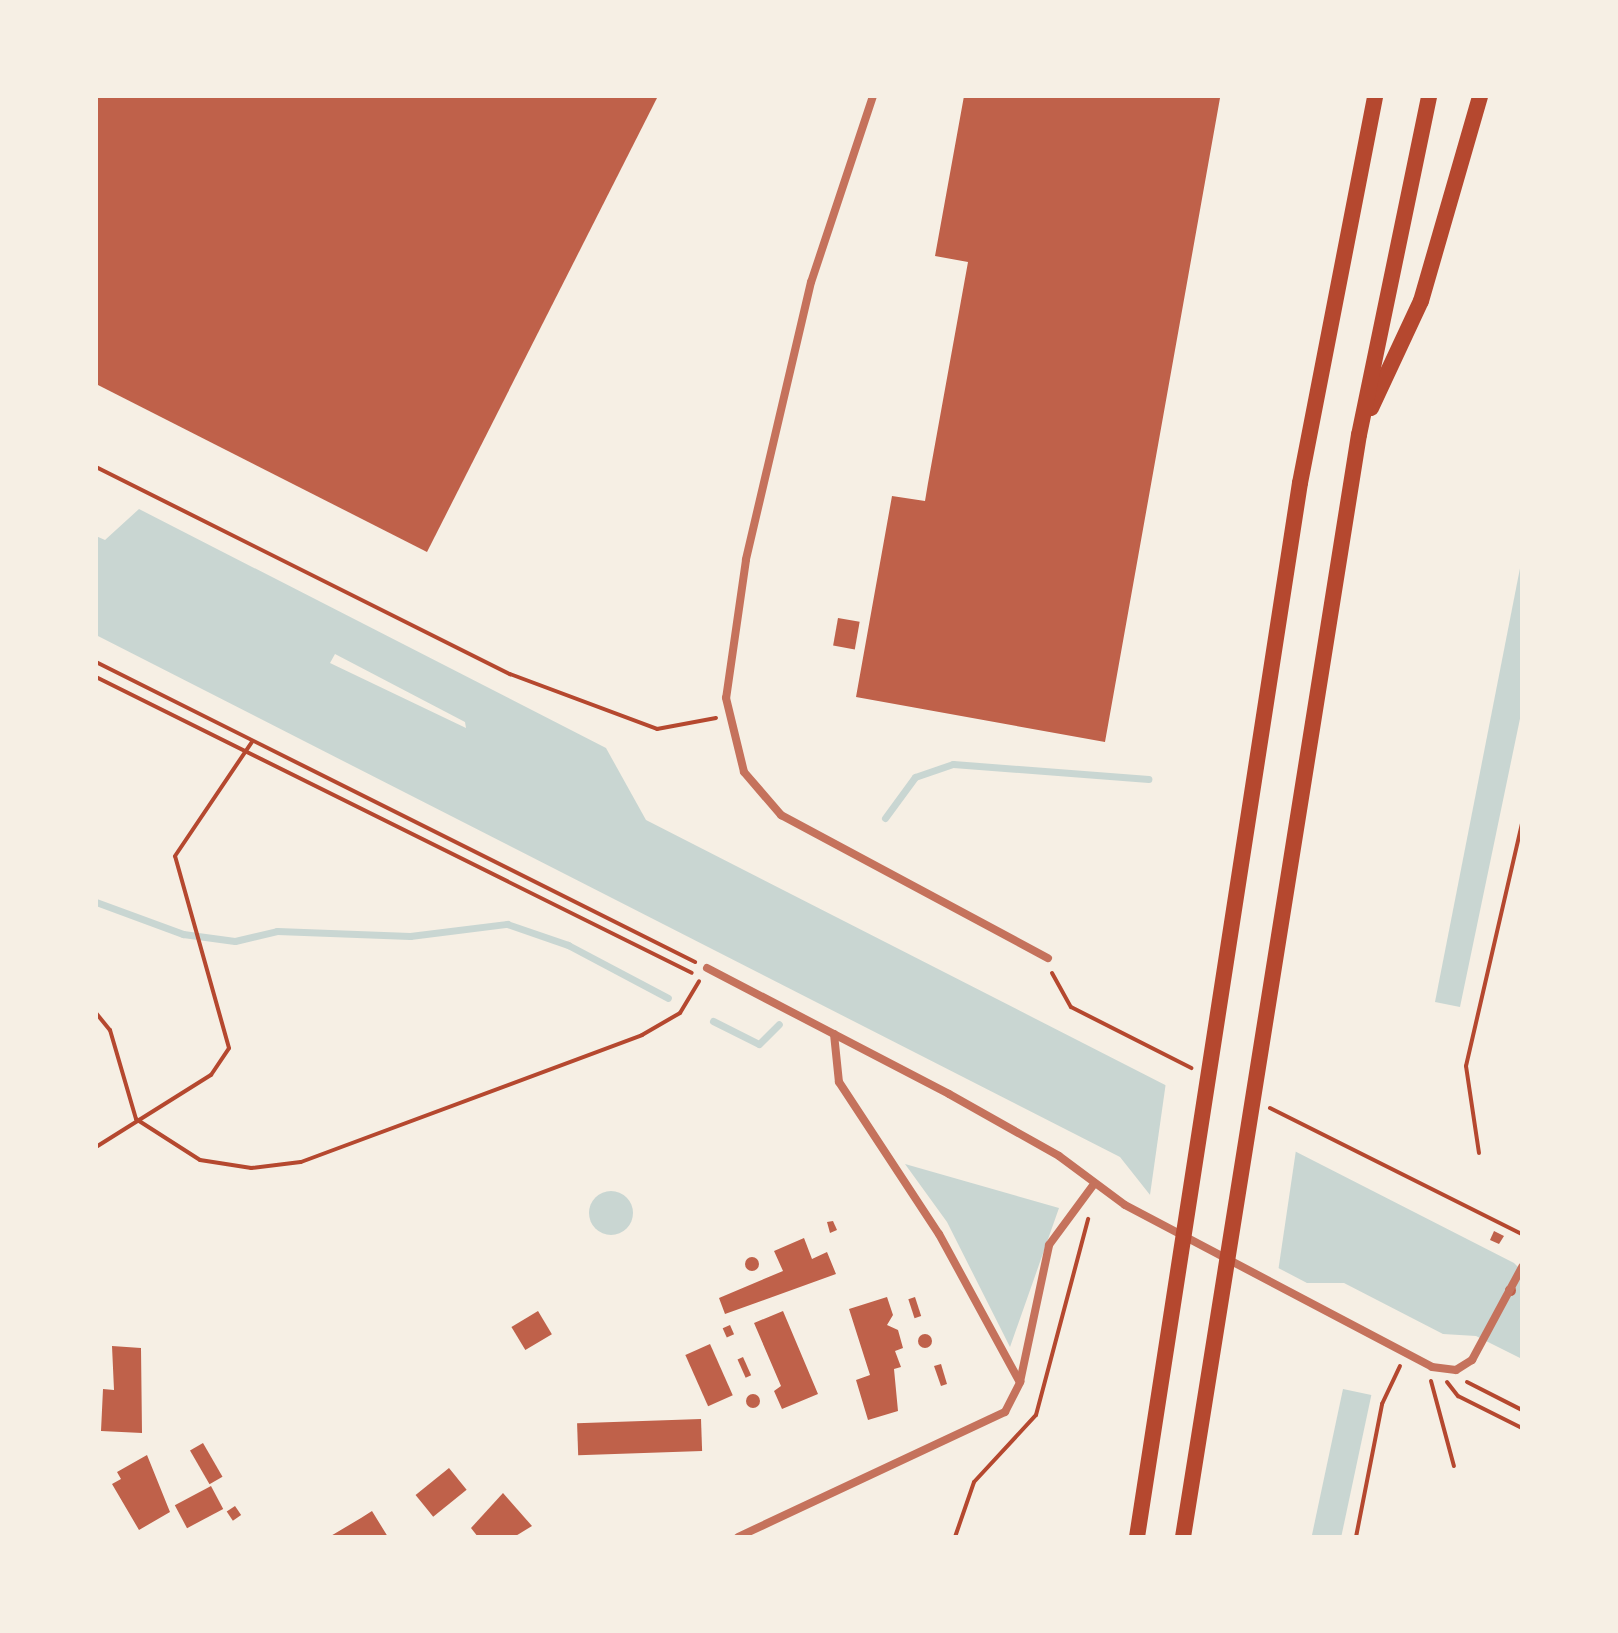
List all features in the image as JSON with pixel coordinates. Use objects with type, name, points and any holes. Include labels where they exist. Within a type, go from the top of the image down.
[{"type":"highway","points":[[1367,130],[1368,96]]},
{"type":"highway","points":[[1137,1537],[1184,1265],[1300,483],[1375,96]]},
{"type":"highway","points":[[1183,1537],[1226,1286],[1359,435],[1429,96]]},
{"type":"highway","points":[[1359,435],[1421,301],[1480,96]]},
{"type":"street","points":[[873,96],[811,282],[746,560],[726,698],[744,772],[781,815],[1048,958]]},
{"type":"street","points":[[707,968],[1059,1156],[1094,1184],[1405,1355],[1439,1369],[1466,1365],[1483,1342],[1522,1268]]},
{"type":"street","points":[[834,1034],[839,1082],[939,1234],[1020,1382]]},
{"type":"street","points":[[738,1537],[995,1419],[1020,1382],[1049,1245],[1094,1184]]},
{"type":"path","points":[[96,467],[562,695],[657,729],[730,715]]},
{"type":"path","points":[[96,662],[707,968]]},
{"type":"path","points":[[96,677],[701,978],[680,1013],[660,1027],[301,1162],[251,1168],[200,1160],[136,1119],[110,1030],[96,1013]]},
{"type":"path","points":[[96,1147],[136,1119],[211,1075],[229,1048],[199,928],[175,856],[252,741]]},
{"type":"path","points":[[1479,1153],[1466,1066],[1522,823]]},
{"type":"path","points":[[1356,1537],[1382,1404],[1405,1355]]},
{"type":"path","points":[[1439,1369],[1522,1410]]},
{"type":"path","points":[[1439,1369],[1458,1396],[1522,1428]]},
{"type":"path","points":[[1439,1369],[1431,1394],[1454,1466]]},
{"type":"shaded area","points":[[139,509],[606,748],[646,820],[1514,1263],[1522,1271],[1522,1359],[1476,1336],[1443,1334],[1344,1283],[1307,1283],[1158,1205],[1120,1157],[96,635],[96,536],[105,540]],"holes":[[[335,654],[465,722],[466,728],[330,663]]]},
{"type":"shaded area","points":[[1522,558],[1522,709],[1460,1007],[1435,1002]]},
{"type":"shaded area","points":[[905,1164],[1059,1208],[1010,1347],[947,1222]]},
{"type":"shaded area","points":[[611,1191],[626,1198],[633,1213],[626,1228],[611,1235],[596,1228],[589,1213],[596,1198]]},
{"type":"shaded area","points":[[1343,1389],[1371,1395],[1341,1537],[1312,1537]]},
{"type":"pier","points":[[1166,1082],[1296,1150],[1278,1272],[1149,1202]]},
{"type":"building","points":[[96,96],[658,96],[427,552],[96,384]]},
{"type":"building","points":[[964,96],[1220,98],[1105,742],[856,697],[892,496],[925,501],[968,262],[935,256]]},
{"type":"building","points":[[838,618],[860,622],[855,649],[833,646]]},
{"type":"building","points":[[833,1221],[837,1230],[830,1233],[827,1222]]},
{"type":"building","points":[[1494,1231],[1504,1236],[1499,1244],[1490,1240]]},
{"type":"building","points":[[804,1238],[812,1259],[827,1252],[836,1274],[725,1314],[719,1298],[783,1271],[774,1251]]},
{"type":"building","points":[[752,1257],[759,1264],[752,1271],[745,1264]]},
{"type":"building","points":[[1510,1284],[1516,1290],[1510,1296],[1504,1290]]},
{"type":"building","points":[[887,1297],[893,1315],[887,1325],[898,1330],[903,1348],[895,1351],[901,1367],[894,1369],[898,1411],[868,1420],[856,1380],[870,1375],[849,1309]]},
{"type":"building","points":[[915,1297],[921,1316],[915,1318],[908,1299]]},
{"type":"building","points":[[538,1311],[552,1334],[525,1350],[511,1327]]},
{"type":"building","points":[[783,1311],[818,1394],[782,1409],[774,1391],[781,1386],[754,1323]]},
{"type":"building","points":[[730,1325],[734,1334],[727,1337],[723,1328]]},
{"type":"building","points":[[925,1334],[932,1341],[925,1348],[918,1341]]},
{"type":"building","points":[[710,1344],[733,1395],[708,1406],[685,1355]]},
{"type":"building","points":[[112,1346],[141,1348],[142,1433],[101,1431],[103,1389],[114,1390]]},
{"type":"building","points":[[743,1357],[751,1375],[746,1378],[738,1359]]},
{"type":"building","points":[[941,1364],[947,1384],[941,1386],[934,1366]]},
{"type":"building","points":[[753,1394],[760,1401],[753,1408],[746,1401]]},
{"type":"building","points":[[701,1419],[702,1451],[578,1455],[577,1423]]},
{"type":"building","points":[[203,1443],[222,1477],[210,1484],[190,1450]]},
{"type":"building","points":[[147,1455],[170,1512],[139,1530],[112,1484],[121,1479],[117,1472]]},
{"type":"building","points":[[449,1468],[467,1490],[433,1517],[416,1495]]},
{"type":"building","points":[[211,1486],[223,1509],[187,1528],[175,1505]]},
{"type":"building","points":[[503,1493],[532,1526],[514,1537],[478,1537],[471,1528]]},
{"type":"building","points":[[235,1506],[241,1515],[233,1521],[227,1512]]},
{"type":"building","points":[[372,1511],[388,1537],[329,1537],[361,1518]]},
{"type":"waterway","points":[[885,818],[915,777],[953,764],[1148,779]]},
{"type":"waterway","points":[[96,902],[183,934],[235,941],[277,931],[410,936],[507,924],[568,945],[668,998]]},
{"type":"waterway","points":[[713,1021],[759,1044],[779,1024]]}]
